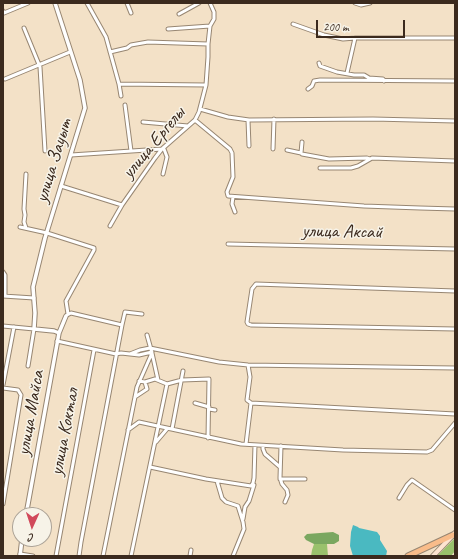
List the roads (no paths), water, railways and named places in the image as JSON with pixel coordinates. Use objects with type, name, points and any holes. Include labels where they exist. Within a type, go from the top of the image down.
[{"type":"highway","points":[[408,556],[454,534]]},
{"type":"main road","points":[[433,556],[454,534]]},
{"type":"street","points":[[3,10],[4,13],[28,3]]},
{"type":"street","name":"улица Зауыт","points":[[34,329],[36,313],[33,287],[35,278],[46,233],[85,108],[80,80],[55,3]]},
{"type":"street","points":[[87,3],[106,37],[121,96]]},
{"type":"street","points":[[127,3],[131,13]]},
{"type":"street","points":[[179,14],[199,3]]},
{"type":"street","name":"улица Ергелы","points":[[110,226],[122,205],[163,149],[195,120],[206,85],[210,26],[214,18],[214,12],[210,3]]},
{"type":"street","points":[[355,3],[361,5],[370,3]]},
{"type":"street","points":[[293,24],[324,35],[343,39],[455,38]]},
{"type":"street","points":[[168,29],[210,26]]},
{"type":"street","points":[[24,28],[40,65],[45,152]]},
{"type":"street","points":[[347,73],[355,38]]},
{"type":"street","points":[[110,52],[127,48],[131,45],[148,42],[208,44]]},
{"type":"street","points":[[5,79],[70,52]]},
{"type":"street","points":[[319,63],[320,66],[337,72],[364,75],[369,78],[383,79],[384,81]]},
{"type":"street","points":[[308,89],[312,86],[314,81],[320,80],[455,81]]},
{"type":"street","points":[[119,84],[206,85]]},
{"type":"street","points":[[125,105],[131,151]]},
{"type":"street","points":[[200,108],[228,117],[248,120],[373,119],[455,121]]},
{"type":"street","points":[[273,149],[274,119]]},
{"type":"street","points":[[195,120],[230,149],[232,153],[233,177],[227,192],[228,196],[420,208],[455,208]]},
{"type":"street","points":[[248,120],[249,146]]},
{"type":"street","points":[[143,122],[188,126]]},
{"type":"street","points":[[301,153],[302,142]]},
{"type":"street","points":[[70,155],[163,149],[167,153],[163,174]]},
{"type":"street","points":[[287,150],[329,159],[367,158],[455,161]]},
{"type":"street","points":[[320,168],[351,168],[370,159]]},
{"type":"street","points":[[26,174],[24,209],[24,222],[26,228]]},
{"type":"street","points":[[61,186],[122,205]]},
{"type":"street","points":[[233,197],[232,204],[235,212]]},
{"type":"street","points":[[20,227],[92,247],[94,250],[66,301],[67,315],[71,313],[122,325]]},
{"type":"street","name":"улица Аксай","points":[[228,244],[455,249]]},
{"type":"street","points":[[3,272],[6,275],[4,296],[34,298]]},
{"type":"street","points":[[455,291],[256,284],[252,289],[247,322],[248,324],[455,329]]},
{"type":"street","points":[[79,556],[125,312],[127,311],[142,314]]},
{"type":"street","name":"улица Майса","points":[[27,507],[57,341],[67,315]]},
{"type":"street","points":[[3,326],[54,331],[59,333]]},
{"type":"street","points":[[3,504],[20,396],[18,390],[3,386],[14,327]]},
{"type":"street","points":[[28,366],[34,329]]},
{"type":"street","points":[[148,335],[158,380]]},
{"type":"street","points":[[57,341],[116,354],[130,354],[140,350],[151,351],[156,348],[175,354],[219,362],[248,365],[455,368]]},
{"type":"street","name":"улица Коктал","points":[[56,556],[94,350]]},
{"type":"street","points":[[103,556],[135,397],[139,381],[151,351]]},
{"type":"street","points":[[248,365],[250,377],[247,400],[251,403],[455,414]]},
{"type":"street","points":[[172,429],[183,371]]},
{"type":"street","points":[[139,381],[145,382],[158,380],[167,384],[182,380],[209,379],[208,438]]},
{"type":"street","points":[[135,397],[147,389],[145,382]]},
{"type":"street","points":[[131,556],[167,384]]},
{"type":"street","points":[[195,403],[215,410]]},
{"type":"street","points":[[246,444],[251,403]]},
{"type":"street","points":[[130,419],[158,427],[235,443],[263,446],[429,452],[455,423]]},
{"type":"street","points":[[128,430],[139,422]]},
{"type":"street","points":[[155,443],[167,429]]},
{"type":"street","points":[[243,522],[245,507],[249,501],[254,481],[255,445]]},
{"type":"street","points":[[263,446],[265,454],[280,467]]},
{"type":"street","points":[[281,446],[280,480],[287,490],[288,495],[286,502]]},
{"type":"street","points":[[150,467],[253,487]]},
{"type":"street","points":[[280,480],[305,479]]},
{"type":"street","points":[[399,498],[412,480],[455,510]]},
{"type":"street","points":[[217,481],[223,500],[245,507]]},
{"type":"street","points":[[249,486],[252,485],[254,481]]},
{"type":"street","points":[[233,556],[244,529],[238,506]]},
{"type":"street","points":[[190,556],[191,550]]},
{"type":"street","points":[[20,555],[33,556]]},
{"type":"water","points":[[353,525],[377,532],[387,551],[386,556],[353,556],[350,546]]}]
